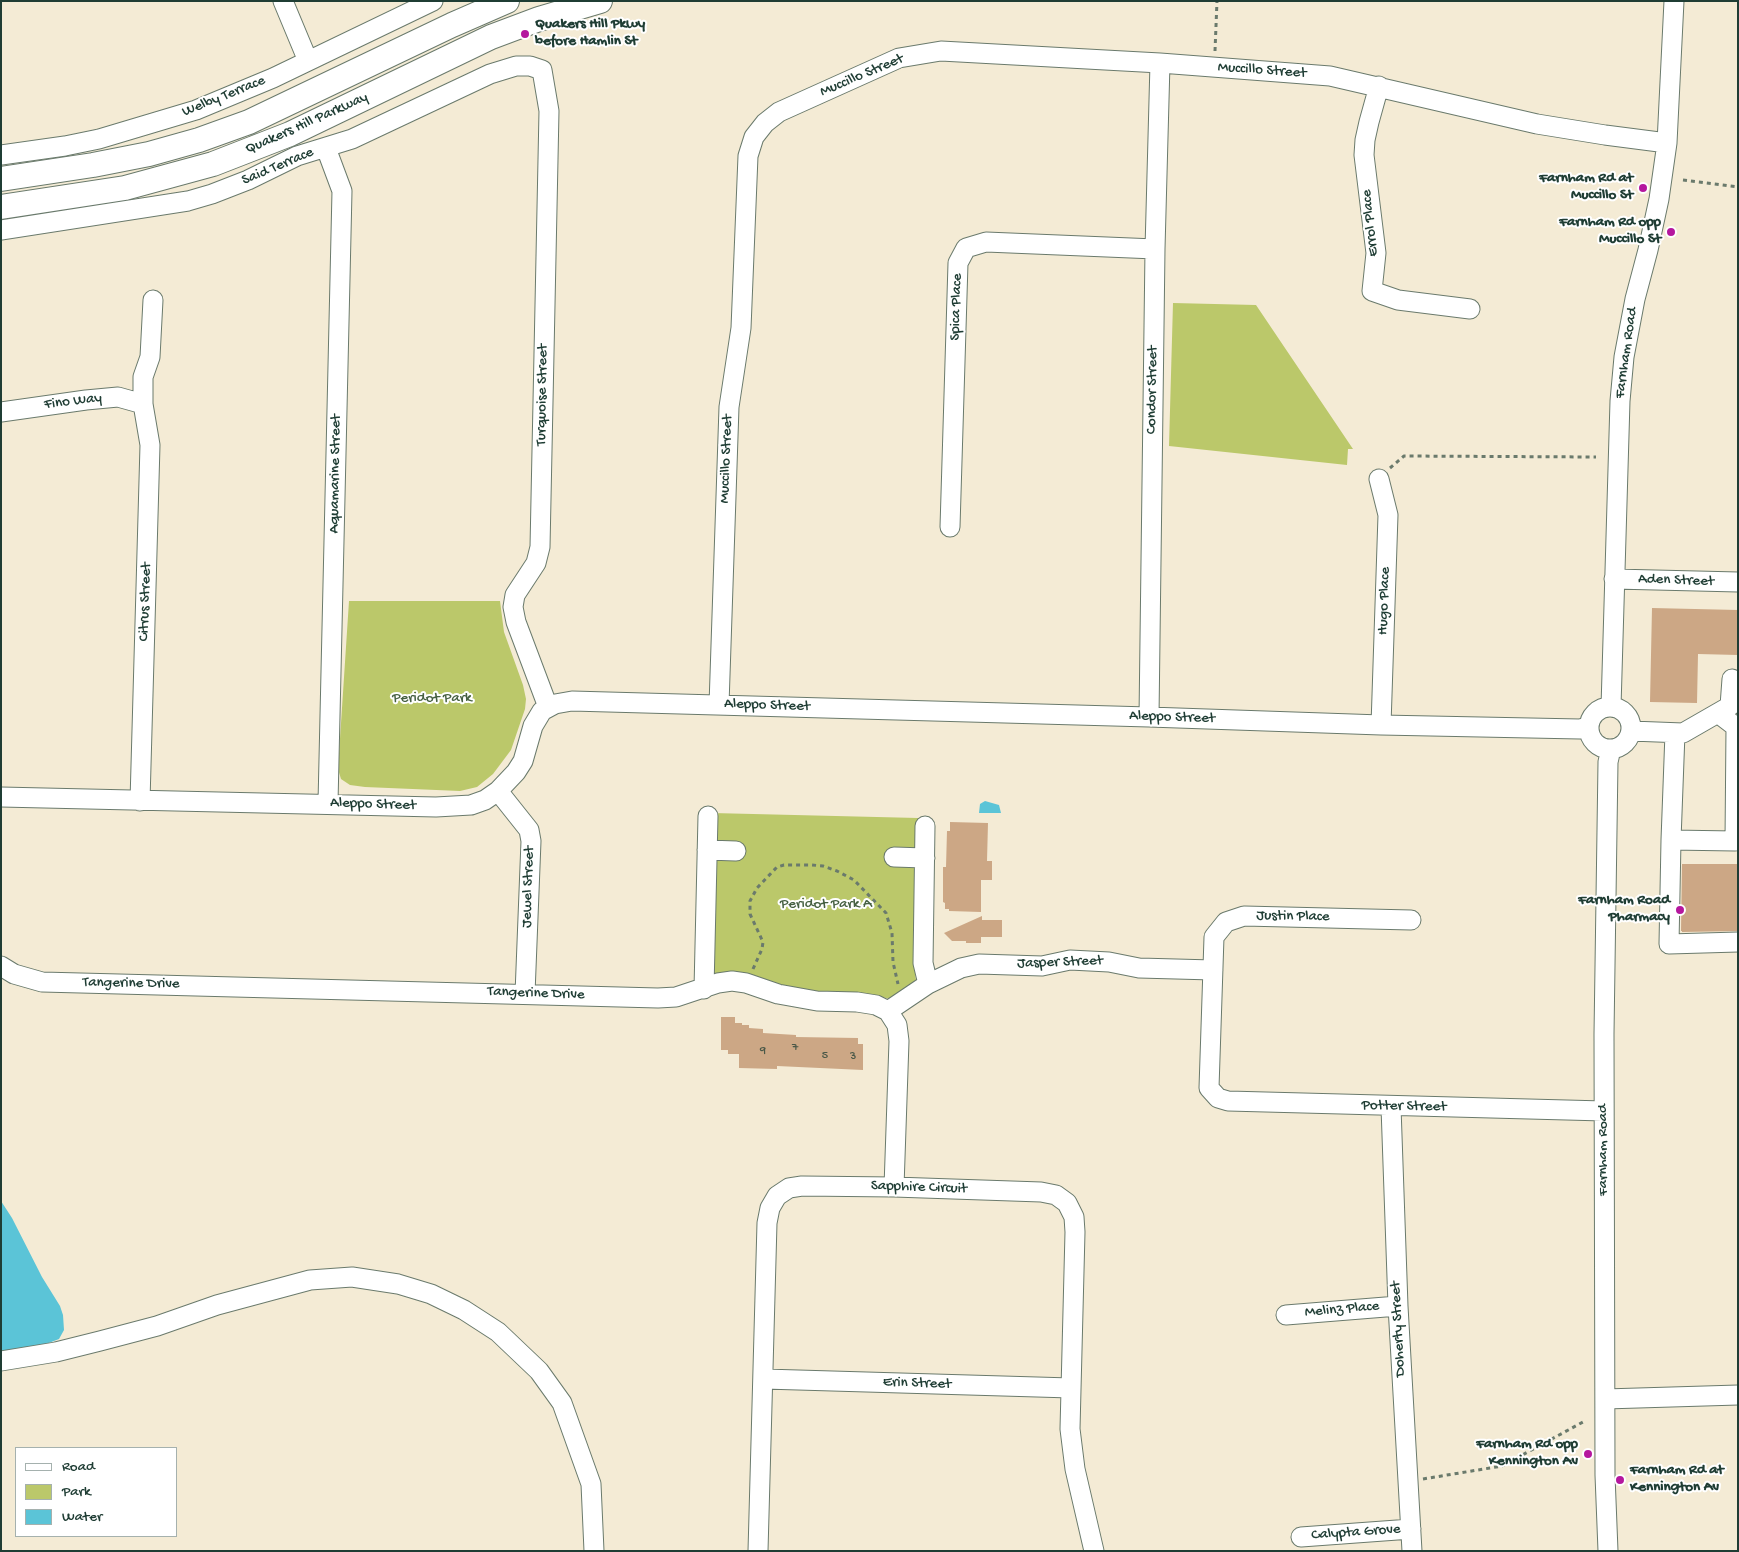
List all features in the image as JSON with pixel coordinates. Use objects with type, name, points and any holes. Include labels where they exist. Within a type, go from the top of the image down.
[{"type":"main road","name":"Quakers Hill Parkway","points":[[1,179],[93,165],[148,154],[199,140],[249,122],[434,33],[507,1]]},
{"type":"main road","name":"Quakers Hill Parkway","points":[[1,207],[125,188],[213,164],[256,149],[290,134],[491,37],[538,19],[600,1]]},
{"type":"street","points":[[283,1],[308,61]]},
{"type":"street","name":"Welby Terrace","points":[[1,155],[99,139],[196,110],[308,61],[433,1]]},
{"type":"street","name":"Farnham Road","points":[[1611,707],[1618,428],[1624,357],[1635,299],[1659,199],[1667,142],[1674,1]]},
{"type":"street","name":"Muccillo Street","points":[[719,705],[729,407],[741,328],[748,156],[754,137],[765,123],[779,112],[899,58],[941,51],[1160,63],[1330,76],[1537,124],[1605,135],[1667,142]]},
{"type":"street","name":"Condor Street","points":[[1149,717],[1155,249],[1160,63]]},
{"type":"street","name":"Said Terrace","points":[[1,230],[188,201],[212,194],[248,180],[297,156],[352,139],[490,74],[516,66],[530,66],[542,70]]},
{"type":"street","name":"Turquoise Street","points":[[542,70],[549,111],[540,546],[536,563],[515,595],[513,607],[516,622],[548,707]]},
{"type":"street","name":"Errol Place","points":[[1379,86],[1368,122],[1364,147],[1365,170],[1376,253],[1372,291],[1398,300],[1470,309]]},
{"type":"street","name":"Aquamarine Street","points":[[326,148],[342,191],[328,803]]},
{"type":"street","name":"Spica Place","points":[[950,527],[958,263],[966,248],[986,242],[1155,249]]},
{"type":"street","name":"Citrus Street","points":[[140,801],[150,445],[143,404],[143,377],[150,357],[153,300]]},
{"type":"street","name":"Fino Way","points":[[1,412],[118,397],[143,404]]},
{"type":"street","name":"Hugo Place","points":[[1379,478],[1388,515],[1381,725]]},
{"type":"street","name":"Aden Street","points":[[1614,579],[1738,582]]},
{"type":"street","points":[[1631,731],[1683,733],[1730,706],[1732,679]]},
{"type":"street","name":"Aleppo Street","points":[[1,797],[453,806],[478,802],[485,800],[508,782],[523,761],[537,718],[542,711],[548,707],[572,701],[1381,725],[1580,729],[1588,727]]},
{"type":"street","points":[[1611,707],[1624,713],[1630,724],[1631,731],[1622,746],[1611,750],[1599,747],[1594,743],[1590,738],[1588,727],[1593,714],[1611,707]]},
{"type":"street","points":[[1672,840],[1734,841],[1736,727],[1718,714]]},
{"type":"street","points":[[1675,732],[1669,944],[1738,942]]},
{"type":"street","name":"Farnham Road","points":[[1608,1551],[1605,1505],[1604,1111],[1608,762],[1611,750]]},
{"type":"street","name":"Jewel Street","points":[[498,791],[528,830],[531,841],[525,994]]},
{"type":"street","points":[[704,989],[708,816]]},
{"type":"street","points":[[925,826],[924,963],[928,984]]},
{"type":"street","points":[[707,850],[736,851]]},
{"type":"street","points":[[894,857],[925,858]]},
{"type":"street","name":"Justin Place","points":[[1209,1088],[1214,937],[1226,922],[1244,916],[1411,920]]},
{"type":"street","name":"Jasper Street","points":[[896,1006],[928,984],[961,968],[979,964],[1042,966],[1070,960],[1109,962],[1139,968],[1213,970]]},
{"type":"street","name":"Tangerine Drive","points":[[1,966],[14,974],[42,982],[658,998],[676,997],[718,983],[732,981],[746,983],[778,994],[817,1001],[858,1002],[896,1006]]},
{"type":"street","points":[[894,1187],[898,1041],[896,1006]]},
{"type":"street","name":"Potter Street","points":[[1209,1088],[1218,1098],[1228,1101],[1391,1107],[1604,1111]]},
{"type":"street","name":"Doherty Street","points":[[1391,1107],[1398,1306],[1412,1551]]},
{"type":"street","name":"Sapphire Circuit","points":[[758,1551],[767,1223],[770,1208],[777,1196],[789,1188],[802,1186],[1041,1192],[1056,1195],[1067,1203],[1074,1217],[1075,1232],[1070,1429],[1072,1450],[1094,1551]]},
{"type":"street","points":[[6,1361],[100,1341],[157,1326],[217,1305],[310,1280],[352,1277],[398,1284],[431,1294],[464,1310],[498,1332],[539,1371],[562,1403],[591,1484],[594,1551]]},
{"type":"street","name":"Melinz Place","points":[[1286,1314],[1398,1306]]},
{"type":"street","name":"Erin Street","points":[[764,1379],[1071,1388]]},
{"type":"street","points":[[1605,1399],[1738,1395]]},
{"type":"street","name":"Calypta Grove","points":[[1301,1537],[1411,1529]]},
{"type":"path","points":[[1214,67],[1217,1]]},
{"type":"path","points":[[1683,180],[1738,187]]},
{"type":"path","points":[[1379,478],[1404,456],[1596,457]]},
{"type":"path","points":[[746,983],[762,948],[761,937],[752,920],[749,908],[750,901],[757,888],[773,871],[784,865],[817,866],[837,871],[854,880],[886,913],[892,933],[896,1006]]},
{"type":"path","points":[[1408,1481],[1502,1466],[1583,1422]]},
{"type":"green space","points":[[1173,303],[1256,305],[1353,449],[1348,449],[1347,465],[1169,446]]},
{"type":"green space","name":"Peridot Park","points":[[349,601],[500,601],[504,632],[523,685],[526,699],[525,709],[511,750],[493,774],[477,787],[460,791],[365,787],[350,785],[341,779],[338,769]]},
{"type":"green space","name":"Peridot Park A","points":[[712,813],[918,818],[915,974],[917,986],[892,999],[863,994],[836,995],[786,988],[758,977],[744,974],[716,975],[709,966]]},
{"type":"water","points":[[985,801],[999,805],[1001,813],[979,813],[980,804]]},
{"type":"water","points":[[1,1201],[60,1306],[64,1330],[59,1339],[41,1346],[1,1353]]},
{"type":"building","points":[[1652,608],[1738,610],[1738,655],[1698,654],[1697,703],[1650,702]]},
{"type":"building","points":[[950,822],[988,823],[987,861],[992,861],[992,880],[981,880],[981,912],[949,911],[949,909],[945,909],[945,903],[943,902],[943,867],[946,867],[947,831],[950,831]]},
{"type":"building","points":[[1682,864],[1738,864],[1738,931],[1681,931]]},
{"type":"building","points":[[982,916],[982,920],[1002,920],[1002,937],[981,937],[981,943],[966,943],[966,941],[952,941],[944,933]]},
{"type":"building","points":[[721,1017],[735,1017],[735,1023],[749,1025],[749,1028],[763,1029],[763,1033],[796,1035],[796,1037],[858,1038],[858,1044],[863,1044],[863,1070],[777,1066],[777,1069],[739,1068],[739,1054],[728,1054],[728,1050],[721,1050]]},
{"type":"place","name":"Quakers Hill Pkwy before Hamlin St","points":[[525,34]]},
{"type":"place","name":"Farnham Rd at Muccillo St","points":[[1643,188]]},
{"type":"place","name":"Farnham Rd opp Muccillo St","points":[[1671,232]]},
{"type":"place","name":"Farnham Road Pharmacy","points":[[1680,910]]},
{"type":"place","name":"Farnham Rd opp Kennington Av","points":[[1588,1454]]},
{"type":"place","name":"Farnham Rd at Kennington Av","points":[[1620,1480]]}]
